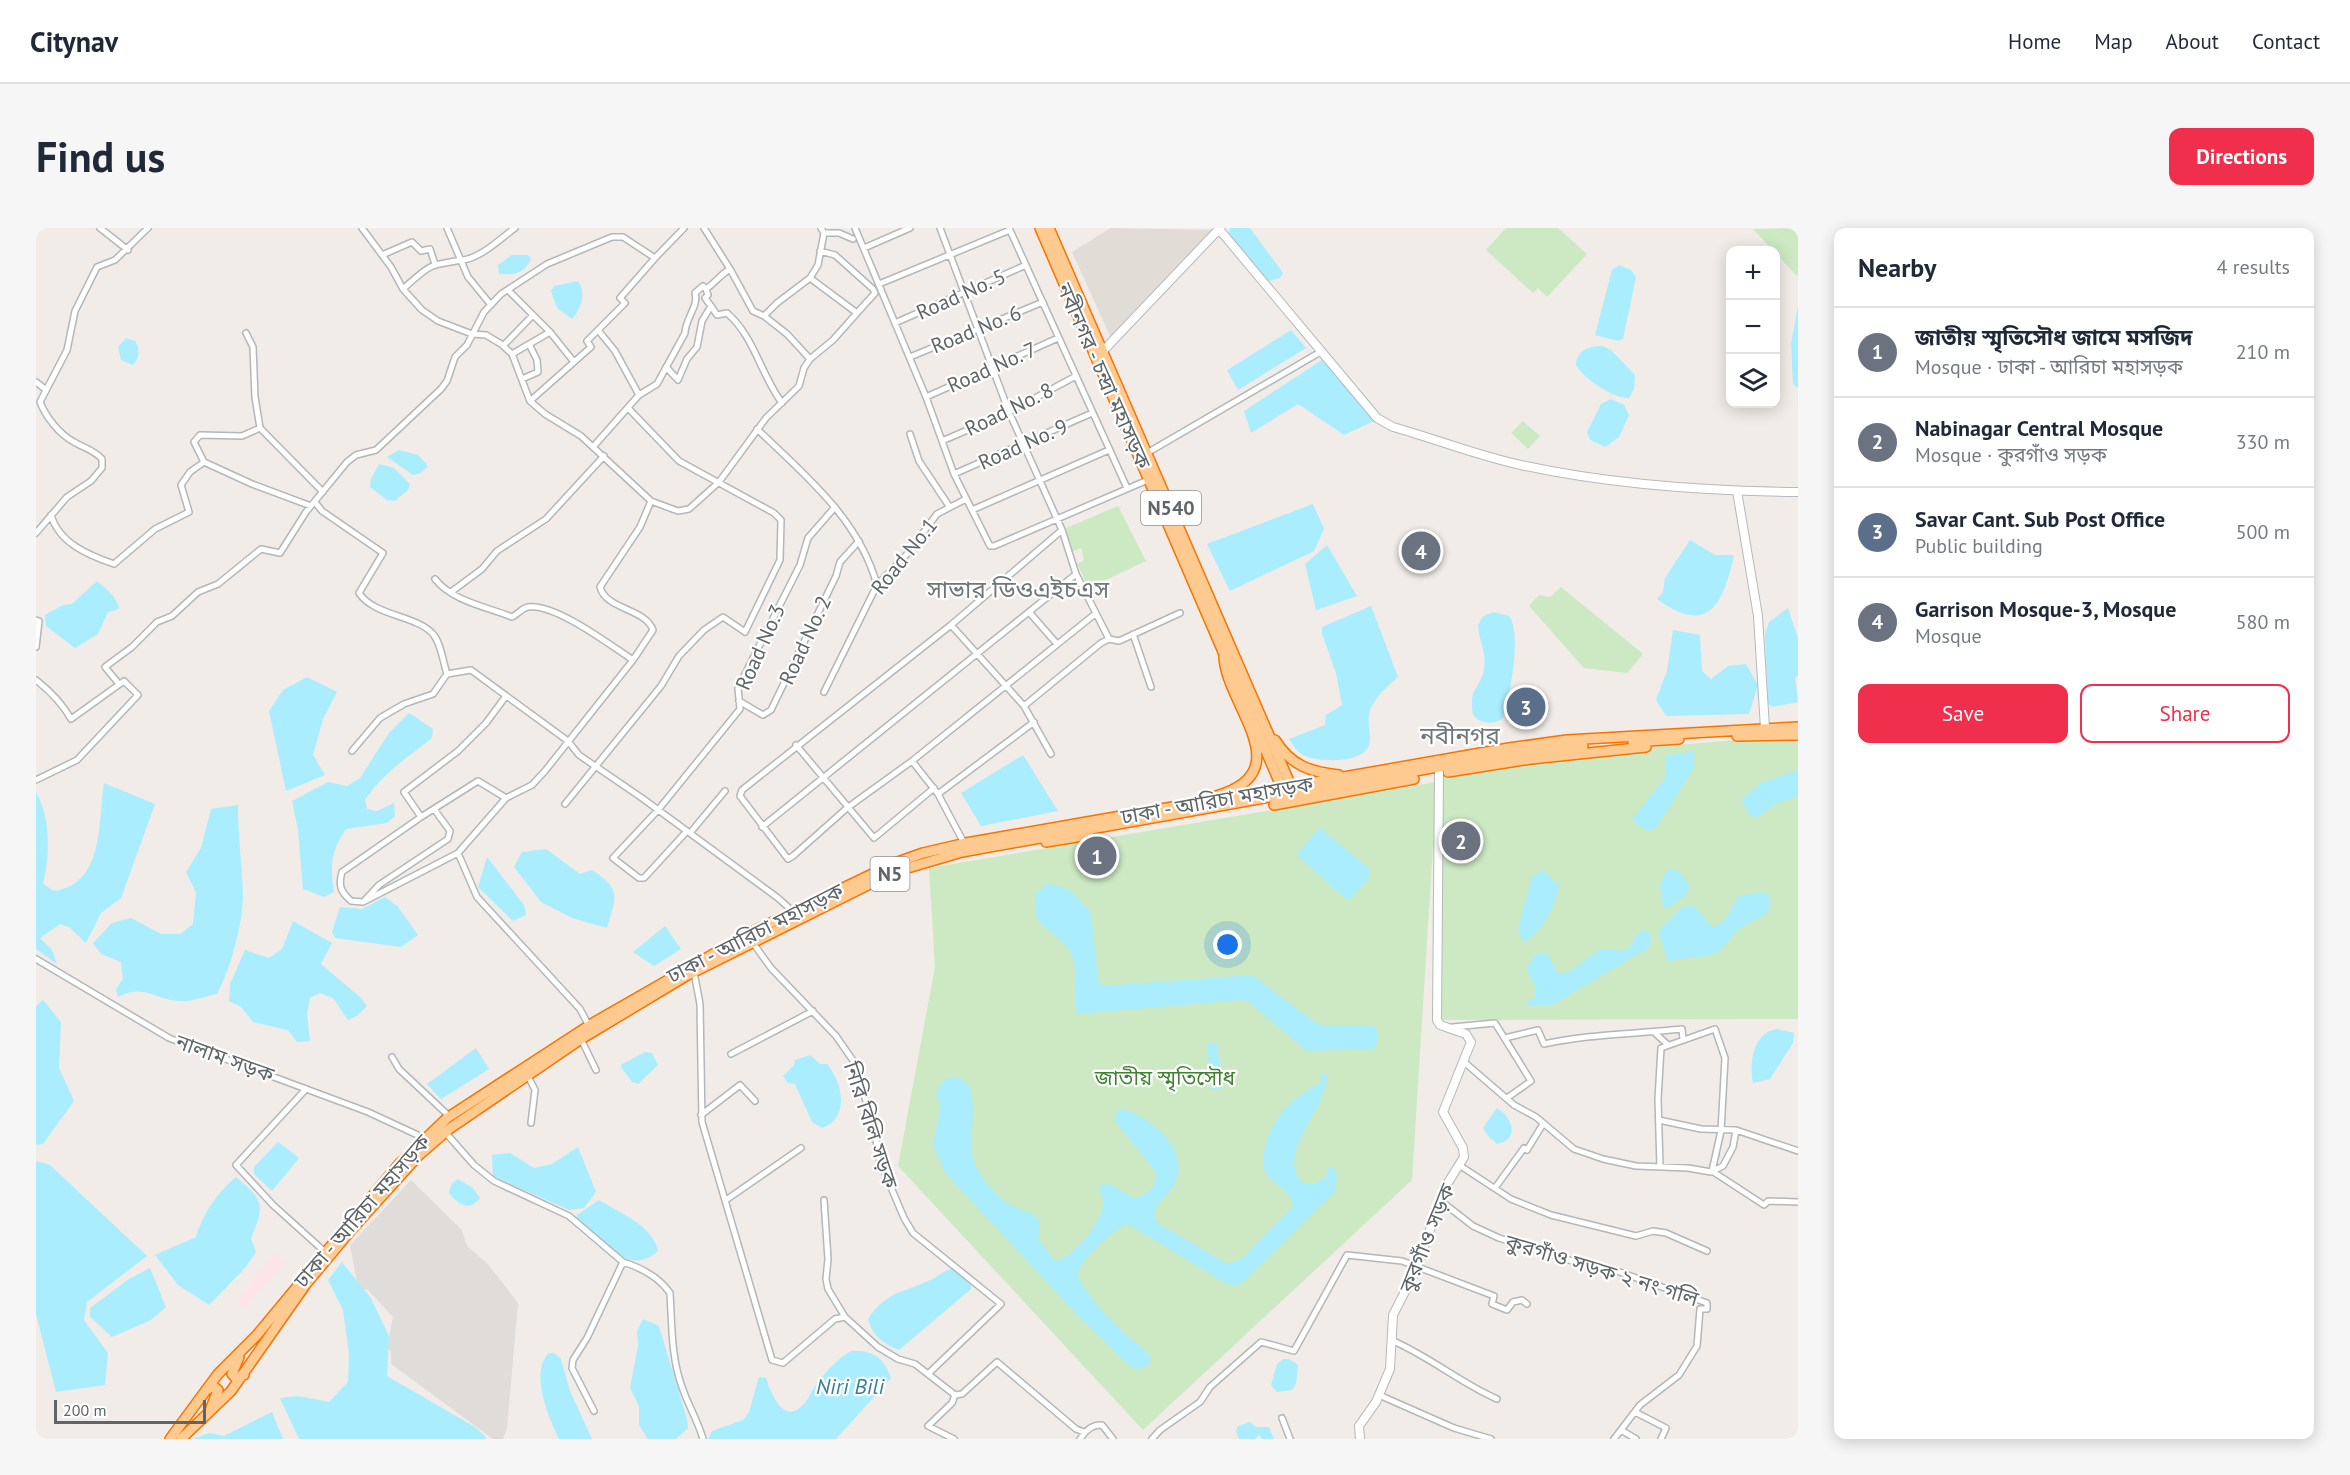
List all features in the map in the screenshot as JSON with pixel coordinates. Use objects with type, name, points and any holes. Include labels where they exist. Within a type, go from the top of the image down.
[{"type":"highway","name":"নবীনগর - চন্দ্রা মহাসড়ক","points":[[1040,228],[1287,788]]},
{"type":"highway","name":"নবীনগর - চন্দ্রা মহাসড়ক","points":[[1049,228],[1147,453],[1227,649]]},
{"type":"highway","points":[[1179,807],[1236,789],[1254,770],[1258,758],[1253,734],[1223,666],[1227,649],[1242,658],[1276,741],[1285,753],[1306,769],[1348,776]]},
{"type":"highway","name":"ঢাকা - আরিচা মহাসড়ক","points":[[170,1439],[225,1365],[246,1346],[324,1251],[423,1138],[449,1116],[671,976],[790,913],[895,863],[923,853],[964,843],[1567,740],[1765,732],[1798,727]]},
{"type":"highway","name":"N5","points":[[181,1439],[244,1375],[306,1284],[352,1229],[419,1155],[445,1132],[581,1039],[694,972],[910,866],[962,852],[1287,788],[1511,754],[1571,746],[1765,732],[1798,735]]},
{"type":"highway","points":[[1035,839],[1048,842],[1061,841],[1439,773],[1531,759],[1663,746],[1680,739]]},
{"type":"highway","points":[[244,1375],[236,1378],[232,1374],[232,1369],[246,1346]]},
{"type":"highway","points":[[205,1392],[213,1386],[218,1390],[205,1417]]},
{"type":"street","points":[[100,228],[128,250]]},
{"type":"street","points":[[36,533],[67,497],[100,473],[102,459],[97,453],[72,441],[44,413],[40,402],[67,350],[75,311],[97,267],[115,260],[128,250],[148,228]]},
{"type":"street","points":[[362,228],[403,289],[422,310],[438,321],[472,334],[486,335],[503,346],[512,354],[530,401],[593,447],[651,501],[678,511],[689,509],[719,482],[757,429],[799,386],[804,368],[810,359],[833,340],[875,293],[835,255],[820,250]]},
{"type":"street","points":[[447,228],[468,277],[491,305]]},
{"type":"street","points":[[403,289],[426,267],[480,252],[515,228]]},
{"type":"street","points":[[530,401],[591,346],[587,341],[625,303],[620,298],[682,228]]},
{"type":"street","points":[[704,228],[753,310],[780,328],[810,359]]},
{"type":"street","points":[[855,228],[910,357],[954,474],[988,542],[994,546],[1056,517],[1150,479]]},
{"type":"street","points":[[864,248],[910,228]]},
{"type":"street","points":[[940,228],[966,292],[991,368],[1062,530],[1076,574],[1108,639]]},
{"type":"street","points":[[1102,352],[1219,228],[1377,418],[1394,427],[1518,465],[1600,481],[1737,491],[1798,492]]},
{"type":"street","points":[[879,284],[1010,229],[1108,450],[1128,488]]},
{"type":"street","points":[[764,316],[810,278],[818,265],[822,231],[840,233],[853,239]]},
{"type":"street","points":[[119,684],[105,667],[132,647],[157,622],[172,616],[198,592],[218,584],[261,549],[280,553],[313,504],[347,462],[356,455],[376,450],[441,389],[447,381],[455,357],[491,305],[508,290],[547,264],[612,237],[622,237],[655,258]]},
{"type":"street","points":[[382,255],[412,242],[421,251],[430,249],[435,264]]},
{"type":"street","name":"Road No. 5","points":[[895,323],[1026,265]]},
{"type":"street","points":[[706,289],[716,278],[730,269]]},
{"type":"street","points":[[810,278],[857,313]]},
{"type":"street","points":[[593,447],[639,395],[657,384],[685,333],[685,326],[697,299],[695,293],[703,286],[708,295],[705,298],[717,315],[727,313],[737,322],[782,404]]},
{"type":"street","points":[[508,290],[550,332],[574,362]]},
{"type":"street","name":"Road No. 6","points":[[910,357],[1043,302]]},
{"type":"street","points":[[666,367],[678,380],[687,359],[697,347],[702,321],[711,306]]},
{"type":"street","points":[[503,346],[533,315]]},
{"type":"street","points":[[598,330],[615,351],[639,395]]},
{"type":"street","points":[[512,354],[530,346],[550,332]]},
{"type":"street","points":[[246,333],[253,347],[255,397],[260,428],[323,492]]},
{"type":"street","name":"Road No. 7","points":[[926,397],[1059,338]]},
{"type":"street","points":[[522,379],[538,372],[537,360],[530,346]]},
{"type":"street","points":[[1147,453],[1322,351]]},
{"type":"street","name":"Road No. 8","points":[[942,441],[1009,412],[1076,376]]},
{"type":"street","points":[[36,382],[45,389]]},
{"type":"street","points":[[565,804],[661,686],[678,657],[704,630],[723,617],[746,632],[780,560],[781,520],[774,513],[679,461],[628,408]]},
{"type":"street","name":"Road No. 9","points":[[954,474],[1092,414]]},
{"type":"street","points":[[260,428],[242,436],[200,435],[194,442],[204,462],[252,484],[313,504],[383,553],[359,593],[388,613],[428,630],[435,636],[447,674]]},
{"type":"street","points":[[757,429],[835,507],[859,541],[870,562],[877,585]]},
{"type":"street","points":[[910,434],[920,461],[949,506]]},
{"type":"street","points":[[972,510],[1108,450]]},
{"type":"street","points":[[451,592],[482,569],[496,551],[546,519],[603,456]]},
{"type":"street","points":[[51,515],[54,525],[70,543],[90,555],[114,564],[155,529],[189,512],[181,485],[190,472],[204,462]]},
{"type":"street","points":[[1737,491],[1758,616],[1765,732]]},
{"type":"street","name":"Road No.1","points":[[824,692],[877,585],[908,553],[937,514],[966,499]]},
{"type":"street","points":[[506,798],[478,781],[342,872],[339,883],[342,893],[351,902],[363,902],[458,853],[506,798],[531,785],[633,660],[649,638],[653,630],[652,626],[605,597],[600,587],[640,527],[651,501]]},
{"type":"street","name":"Road No.3","points":[[689,832],[644,878],[639,878],[614,861],[615,854],[658,810],[740,709],[738,688],[800,565],[808,538],[835,507]]},
{"type":"street","points":[[1062,530],[951,626],[796,745],[740,793],[762,827],[788,859],[847,808],[912,761],[1006,683],[1095,614]]},
{"type":"street","name":"Road No. 2","points":[[740,700],[763,715],[771,710],[836,576],[840,562],[859,541]]},
{"type":"street","points":[[762,827],[1076,574]]},
{"type":"street","points":[[435,579],[451,592],[512,616],[531,607],[558,614],[633,660]]},
{"type":"street","points":[[1029,612],[1057,644]]},
{"type":"street","points":[[1024,706],[1108,639],[1119,641],[1180,613]]},
{"type":"street","points":[[36,620],[39,621],[36,647]]},
{"type":"street","points":[[951,626],[976,655],[1006,683],[1024,706],[1051,754]]},
{"type":"street","points":[[1133,634],[1151,687]]},
{"type":"street","points":[[352,751],[380,718],[404,704],[433,694],[447,674],[471,670],[568,741],[579,755],[778,897],[788,907],[790,913]]},
{"type":"street","points":[[36,680],[53,698],[61,702],[71,719],[124,681],[138,695],[77,760],[36,780]]},
{"type":"street","points":[[421,817],[405,795],[406,789],[458,751],[486,723],[506,696]]},
{"type":"street","points":[[938,794],[1034,722]]},
{"type":"street","points":[[796,745],[874,838],[934,788]]},
{"type":"street","points":[[912,761],[938,794],[964,843]]},
{"type":"street","name":"কুরগাঁও সড়ক","points":[[1360,1439],[1359,1426],[1379,1395],[1390,1369],[1393,1315],[1417,1267],[1444,1189],[1464,1152],[1443,1112],[1471,1042],[1466,1034],[1440,1025],[1437,1020],[1439,773]]},
{"type":"street","points":[[689,832],[725,792]]},
{"type":"street","points":[[363,902],[380,885],[448,839],[450,831],[434,809]]},
{"type":"street","points":[[458,853],[477,897],[580,1009],[589,1026]]},
{"type":"street","points":[[731,1054],[813,1011],[771,968],[753,942]]},
{"type":"street","name":"নালাম সড়ক","points":[[36,959],[169,1038],[402,1126],[423,1138]]},
{"type":"street","points":[[694,972],[700,1004],[701,1115],[770,1356],[775,1362],[783,1363],[835,1319],[846,1317]]},
{"type":"street","name":"নিরি বিলি সড়ক","points":[[813,1011],[836,1036],[854,1062],[874,1127],[879,1159],[913,1233],[1001,1304],[928,1374]]},
{"type":"street","points":[[1453,1028],[1495,1023],[1531,1081],[1507,1098]]},
{"type":"street","points":[[1505,1038],[1538,1030],[1544,1044],[1579,1036],[1682,1029],[1683,1040]]},
{"type":"street","points":[[1660,1167],[1661,1048],[1715,1029],[1725,1058],[1721,1131],[1712,1171]]},
{"type":"street","points":[[1654,1032],[1668,1045]]},
{"type":"street","points":[[581,1039],[596,1070]]},
{"type":"street","points":[[392,1057],[399,1069],[449,1116]]},
{"type":"street","points":[[1463,1061],[1574,1149],[1603,1159],[1636,1166],[1712,1171],[1764,1205],[1768,1201],[1798,1202]]},
{"type":"street","points":[[527,1074],[535,1090],[531,1123]]},
{"type":"street","points":[[701,1115],[740,1085],[755,1101]]},
{"type":"street","points":[[306,1089],[236,1165],[273,1205],[324,1251]]},
{"type":"street","points":[[1659,1120],[1701,1129],[1736,1130],[1798,1151]]},
{"type":"street","points":[[1495,1188],[1524,1148],[1527,1150],[1543,1124]]},
{"type":"street","points":[[1712,1171],[1723,1166],[1733,1147],[1736,1130]]},
{"type":"street","points":[[445,1132],[474,1165],[494,1181],[569,1216],[623,1262],[657,1278],[670,1293],[672,1336],[681,1386],[700,1424],[703,1439]]},
{"type":"street","points":[[726,1200],[801,1148]]},
{"type":"street","points":[[1459,1165],[1511,1199],[1551,1215],[1636,1236],[1653,1231],[1666,1233],[1707,1251]]},
{"type":"street","points":[[824,1200],[828,1259],[825,1276],[828,1289],[846,1317],[878,1347],[898,1359],[915,1364],[955,1395],[962,1394],[993,1364],[998,1362],[1058,1414],[1084,1432]]},
{"type":"street","name":"কুরগাঁও সড়ক ২ নং গলি","points":[[1441,1201],[1473,1226],[1499,1238],[1585,1265],[1611,1269],[1707,1303],[1707,1308],[1700,1309],[1697,1346],[1679,1375],[1635,1412],[1614,1439]]},
{"type":"street","points":[[1152,1439],[1200,1402],[1216,1380],[1261,1342],[1294,1351],[1347,1255],[1401,1261],[1494,1296],[1492,1304],[1507,1310],[1513,1302],[1522,1300],[1527,1304]]},
{"type":"street","points":[[594,1411],[572,1368],[573,1360],[587,1338],[623,1262]]},
{"type":"street","points":[[1391,1340],[1411,1348],[1472,1388],[1497,1399]]},
{"type":"street","points":[[954,1439],[928,1426],[952,1403],[955,1395]]},
{"type":"street","points":[[1379,1395],[1454,1428],[1491,1439]]},
{"type":"street","points":[[1635,1412],[1666,1428],[1661,1439]]},
{"type":"street","points":[[1282,1418],[1290,1439]]},
{"type":"street","points":[[1080,1439],[1084,1432],[1097,1424],[1102,1425],[1113,1439]]},
{"type":"street","points":[[1622,1430],[1636,1439]]},
{"type":"shaded area","points":[[1111,228],[1212,230],[1110,336],[1072,252]]},
{"type":"shaded area","points":[[411,1180],[462,1230],[467,1246],[488,1264],[518,1303],[507,1428],[503,1439],[493,1439],[391,1364],[391,1352],[387,1348],[393,1317],[368,1290],[358,1288],[350,1245]]},
{"type":"shaded area","points":[[273,1253],[285,1262],[246,1309],[237,1302]]},
{"type":"green space","points":[[1506,228],[1558,228],[1587,254],[1547,297],[1538,288],[1533,293],[1486,250]]},
{"type":"green space","points":[[1798,228],[1798,275],[1780,258],[1780,246],[1769,246],[1753,229]]},
{"type":"green space","points":[[1523,421],[1540,436],[1528,449],[1511,433]]},
{"type":"green space","points":[[1118,506],[1146,561],[1089,588],[1077,564],[1084,560],[1081,548],[1069,553],[1066,528]]},
{"type":"green space","points":[[1561,587],[1643,654],[1627,673],[1584,668],[1529,606],[1539,595],[1550,597]]},
{"type":"green space","points":[[1798,735],[1798,1019],[1437,1020],[1439,773],[1663,746]]},
{"type":"green space","name":"জাতীয় স্মৃতিসৌধ","points":[[1437,782],[1412,1180],[1143,1430],[898,1166],[935,967],[929,868]]},
{"type":"water","points":[[1230,228],[1250,228],[1283,273],[1280,278],[1269,281],[1247,259],[1229,234]]},
{"type":"water","points":[[512,255],[528,255],[531,259],[522,271],[499,274],[498,265]]},
{"type":"water","points":[[1619,265],[1631,270],[1636,277],[1623,339],[1618,341],[1595,335],[1612,270]]},
{"type":"water","points":[[578,281],[582,290],[582,300],[572,319],[557,308],[551,291],[554,286]]},
{"type":"water","points":[[1798,306],[1798,388],[1793,384],[1791,344]]},
{"type":"water","points":[[1291,330],[1306,348],[1238,390],[1227,370]]},
{"type":"water","points":[[126,338],[135,341],[138,347],[138,356],[133,365],[121,360],[118,347]]},
{"type":"water","points":[[1602,346],[1611,350],[1635,375],[1634,389],[1629,398],[1615,395],[1599,387],[1576,365],[1581,352]]},
{"type":"water","points":[[1325,358],[1374,421],[1344,435],[1298,404],[1251,433],[1244,411]]},
{"type":"water","points":[[1611,399],[1624,405],[1629,415],[1619,437],[1605,447],[1590,440],[1587,432],[1601,404]]},
{"type":"water","points":[[399,450],[418,455],[428,466],[421,473],[413,475],[387,457]]},
{"type":"water","points":[[379,464],[394,468],[410,484],[408,490],[395,501],[387,500],[370,487],[371,479]]},
{"type":"water","points":[[1313,504],[1324,529],[1314,551],[1230,591],[1207,544]]},
{"type":"water","points":[[1690,540],[1715,555],[1734,555],[1725,588],[1719,600],[1711,610],[1701,615],[1689,615],[1675,610],[1657,599],[1663,592],[1665,578]]},
{"type":"water","points":[[1327,545],[1357,596],[1316,610],[1305,564]]},
{"type":"water","points":[[97,581],[114,597],[119,609],[108,612],[98,634],[75,648],[46,626],[45,615],[63,605],[72,604]]},
{"type":"water","points":[[1371,606],[1398,677],[1381,693],[1370,711],[1369,745],[1358,756],[1349,759],[1317,759],[1301,754],[1289,739],[1325,725],[1326,715],[1342,705],[1336,673],[1322,634],[1322,627]]},
{"type":"water","points":[[1788,608],[1798,638],[1798,676],[1795,677],[1798,702],[1773,707],[1768,704],[1765,634],[1769,622]]},
{"type":"water","points":[[1493,612],[1509,616],[1513,624],[1515,650],[1509,696],[1503,718],[1496,722],[1488,722],[1473,715],[1472,698],[1482,677],[1485,663],[1478,626],[1482,617]]},
{"type":"water","points":[[1673,630],[1700,635],[1702,671],[1711,679],[1728,666],[1746,664],[1758,685],[1749,714],[1666,716],[1656,700],[1667,671]]},
{"type":"water","points":[[307,677],[337,692],[323,719],[313,755],[325,775],[286,791],[269,711],[283,690]]},
{"type":"water","points":[[409,713],[433,729],[432,738],[388,774],[365,800],[367,809],[377,811],[394,803],[395,816],[387,823],[346,829],[337,844],[333,859],[334,892],[324,897],[303,889],[298,830],[292,801],[328,782],[347,786],[360,778],[389,733]]},
{"type":"water","points":[[1695,751],[1693,769],[1657,827],[1647,832],[1632,819],[1666,777],[1665,756]]},
{"type":"water","points":[[1023,755],[1058,811],[981,826],[961,793]]},
{"type":"water","points":[[1798,770],[1798,796],[1774,805],[1758,817],[1750,816],[1741,799],[1762,783]]},
{"type":"water","points":[[104,783],[155,804],[121,898],[101,913],[86,943],[69,927],[60,924],[40,938],[52,950],[57,964],[36,949],[36,792],[47,825],[48,837],[43,884],[54,891],[71,886],[82,877],[91,864],[99,832]]},
{"type":"water","points":[[238,805],[243,894],[241,918],[227,971],[217,994],[185,1001],[171,1000],[142,992],[127,993],[118,997],[116,989],[123,979],[121,962],[101,954],[93,943],[112,923],[131,918],[161,934],[180,934],[193,924],[196,893],[186,872],[201,848],[211,809]]},
{"type":"water","points":[[1320,828],[1370,869],[1369,878],[1348,901],[1299,857],[1298,852]]},
{"type":"water","points":[[546,849],[580,874],[592,870],[608,883],[614,894],[614,901],[607,928],[572,918],[541,902],[514,867],[522,852]]},
{"type":"water","points":[[487,857],[524,905],[526,915],[513,921],[478,887]]},
{"type":"water","points":[[1542,870],[1559,885],[1558,893],[1542,926],[1523,942],[1518,929],[1532,877]]},
{"type":"water","points":[[1667,870],[1679,871],[1690,887],[1685,896],[1667,909],[1663,905],[1660,886]]},
{"type":"water","points":[[1048,883],[1070,890],[1091,913],[1098,981],[1104,986],[1252,975],[1321,1025],[1372,1025],[1377,1030],[1378,1042],[1373,1049],[1307,1051],[1249,1002],[1242,1000],[1077,1014],[1072,957],[1063,942],[1044,927],[1036,915],[1036,894]]},
{"type":"water","points":[[1762,892],[1768,894],[1770,901],[1767,912],[1737,931],[1721,950],[1706,956],[1668,962],[1658,931],[1682,907],[1693,905],[1713,928],[1726,919],[1738,896]]},
{"type":"water","points":[[385,897],[398,907],[418,935],[401,947],[335,938],[332,932],[340,907],[362,909]]},
{"type":"water","points":[[293,921],[332,943],[321,964],[361,998],[367,1006],[357,1016],[348,1020],[333,998],[320,993],[310,998],[307,1014],[310,1041],[297,1042],[288,1030],[253,1022],[241,1007],[229,1001],[230,984],[245,950],[269,958],[282,949]]},
{"type":"water","points":[[665,926],[681,949],[654,966],[633,952]]},
{"type":"water","points":[[1642,930],[1651,934],[1650,947],[1552,1005],[1528,1005],[1527,1002],[1536,996],[1536,988],[1526,969],[1536,954],[1548,954],[1558,974],[1564,973],[1600,950],[1625,950]]},
{"type":"water","points":[[43,1000],[61,1022],[59,1068],[74,1101],[43,1144],[36,1145],[36,1006]]},
{"type":"water","points":[[1777,1029],[1794,1033],[1793,1043],[1770,1079],[1753,1083],[1754,1050],[1763,1036]]},
{"type":"water","points":[[1217,1043],[1222,1089],[1211,1090],[1207,1044]]},
{"type":"water","points":[[476,1048],[489,1069],[441,1099],[427,1084]]},
{"type":"water","points":[[645,1052],[652,1053],[658,1065],[638,1084],[632,1082],[621,1067],[622,1064]]},
{"type":"water","points":[[810,1055],[820,1064],[827,1064],[840,1090],[840,1108],[837,1116],[822,1128],[812,1122],[795,1084],[788,1083],[783,1076],[794,1065],[795,1060]]},
{"type":"water","points":[[1322,1074],[1327,1075],[1325,1089],[1297,1146],[1294,1159],[1296,1172],[1304,1184],[1315,1184],[1326,1177],[1328,1168],[1334,1168],[1337,1176],[1335,1192],[1242,1283],[1233,1286],[1222,1281],[1128,1224],[1106,1239],[1089,1255],[1078,1270],[1077,1276],[1098,1306],[1151,1359],[1146,1367],[1141,1369],[1132,1368],[1081,1319],[945,1172],[933,1145],[940,1109],[936,1092],[944,1080],[958,1078],[966,1082],[971,1092],[973,1105],[971,1147],[978,1170],[993,1190],[1005,1201],[1036,1217],[1040,1226],[1038,1239],[1054,1259],[1060,1260],[1081,1244],[1098,1220],[1103,1204],[1100,1186],[1106,1183],[1137,1198],[1148,1192],[1153,1185],[1156,1172],[1115,1121],[1115,1113],[1123,1109],[1134,1113],[1156,1127],[1165,1136],[1177,1157],[1179,1169],[1176,1181],[1157,1206],[1154,1216],[1159,1224],[1228,1264],[1243,1258],[1293,1206],[1285,1191],[1265,1171],[1263,1162],[1265,1148],[1278,1117],[1301,1095],[1320,1083]]},
{"type":"water","points":[[1497,1108],[1507,1117],[1512,1128],[1509,1138],[1497,1144],[1483,1128]]},
{"type":"water","points":[[278,1142],[299,1158],[272,1191],[254,1174],[254,1167]]},
{"type":"water","points":[[578,1147],[596,1192],[584,1208],[569,1210],[493,1176],[492,1155],[510,1153],[534,1168],[552,1164]]},
{"type":"water","points":[[36,1161],[50,1165],[147,1256],[87,1302],[84,1320],[108,1353],[105,1385],[56,1392],[36,1314]]},
{"type":"water","points":[[236,1177],[252,1192],[259,1204],[260,1210],[251,1238],[256,1252],[245,1268],[209,1305],[178,1285],[155,1255],[196,1237],[212,1204]]},
{"type":"water","points":[[458,1179],[473,1188],[480,1198],[472,1205],[460,1204],[449,1193],[452,1183]]},
{"type":"water","points":[[599,1200],[643,1227],[655,1242],[658,1251],[647,1258],[636,1260],[625,1258],[605,1245],[577,1220],[577,1215]]},
{"type":"water","points":[[342,1262],[371,1298],[389,1336],[387,1376],[475,1427],[486,1437],[485,1439],[299,1439],[280,1398],[298,1396],[329,1402],[348,1382],[349,1353],[343,1310],[328,1280]]},
{"type":"water","points":[[150,1268],[166,1307],[151,1320],[112,1337],[90,1317],[90,1308],[129,1279]]},
{"type":"water","points":[[951,1269],[958,1271],[971,1283],[971,1289],[899,1350],[883,1342],[876,1335],[868,1319],[880,1304],[893,1295],[929,1281]]},
{"type":"water","points":[[643,1319],[659,1326],[687,1419],[688,1428],[676,1439],[648,1439],[639,1425],[639,1406],[630,1388],[638,1346],[637,1331]]},
{"type":"water","name":"Niri Bili","points":[[851,1351],[866,1352],[877,1356],[885,1365],[891,1378],[836,1439],[708,1439],[712,1431],[743,1420],[749,1412],[759,1377],[766,1378],[772,1394],[781,1407],[786,1411],[793,1411],[807,1400],[817,1383],[830,1368]]},
{"type":"water","points":[[549,1353],[554,1353],[561,1359],[570,1391],[592,1439],[559,1439],[546,1408],[541,1383],[543,1361]]},
{"type":"water","points":[[1283,1359],[1289,1359],[1298,1365],[1296,1384],[1292,1390],[1277,1392],[1271,1385],[1277,1364]]},
{"type":"water","points":[[272,1412],[283,1439],[192,1439],[210,1433],[224,1436]]},
{"type":"water","points":[[1250,1422],[1256,1427],[1269,1427],[1274,1439],[1262,1439],[1259,1435],[1255,1439],[1239,1439],[1236,1431],[1238,1426]]},
{"type":"place","name":"Garrison Mosque-3, Mosque","points":[[1421,551]]},
{"type":"place","name":"Savar Cant. Sub Post Office","points":[[1526,707]]},
{"type":"place","name":"Nabinagar Central Mosque","points":[[1461,841]]},
{"type":"place","name":"জাতীয় স্মৃতিসৌধ জামে মসজিদ","points":[[1097,856]]},
{"type":"district","name":"সাভার ডিওএইচএস","points":[[1018,589]]},
{"type":"district","name":"নবীনগর","points":[[1460,735]]}]
